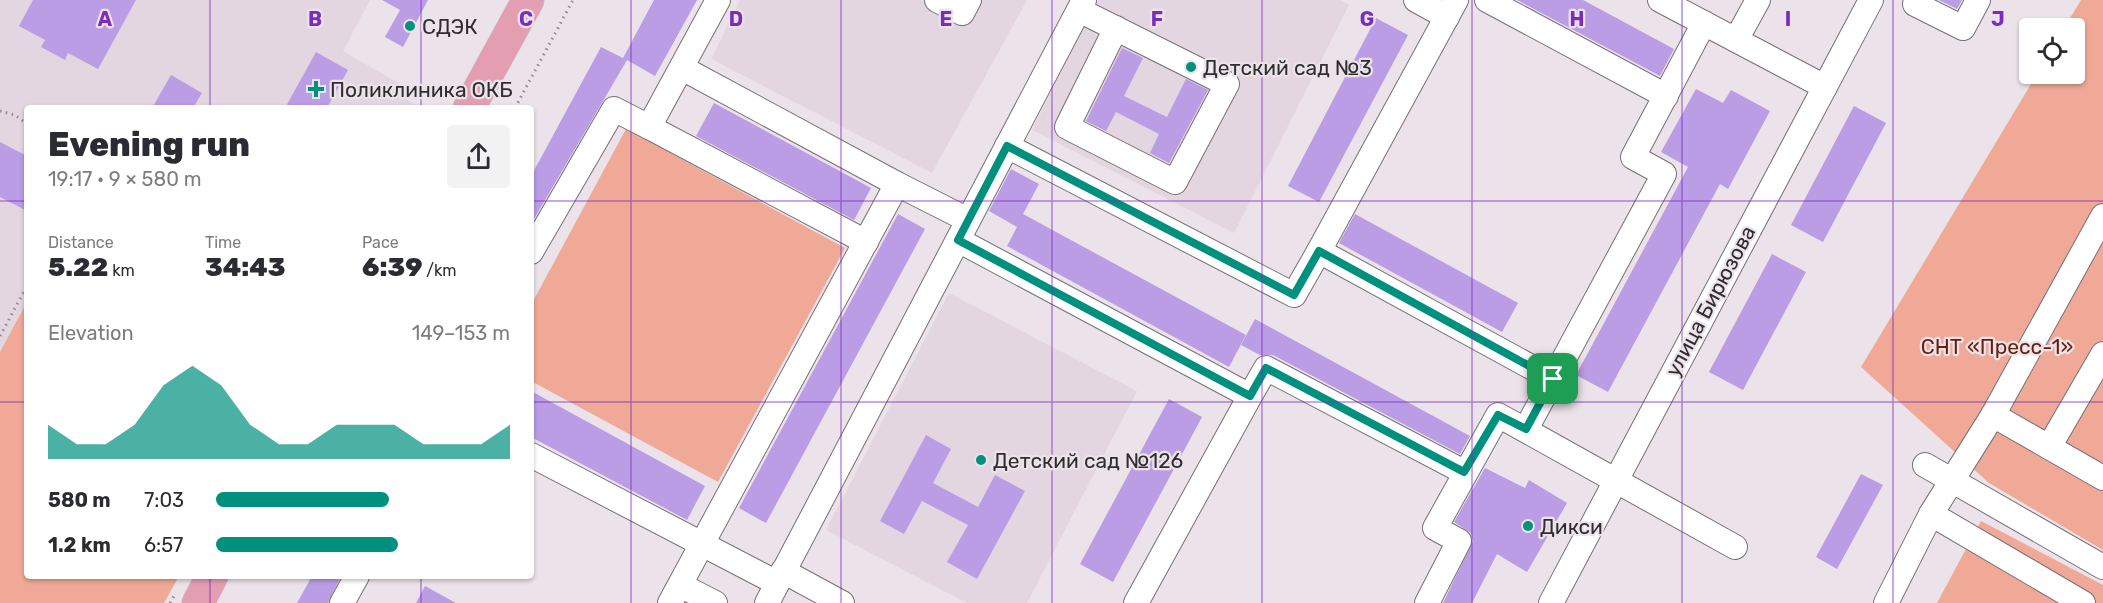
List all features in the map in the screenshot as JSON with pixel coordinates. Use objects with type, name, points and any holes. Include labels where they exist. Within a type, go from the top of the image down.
[{"type":"main road","points":[[471,105],[528,0]]},
{"type":"main road","points":[[198,603],[210,579]]},
{"type":"street","points":[[649,127],[718,0]]},
{"type":"street","points":[[937,0],[962,13],[969,0]]},
{"type":"street","points":[[1007,146],[1294,295],[1452,8],[1416,0]]},
{"type":"street","points":[[1487,0],[1666,96]]},
{"type":"street","points":[[1660,0],[1825,87]]},
{"type":"street","points":[[1736,40],[1758,0]]},
{"type":"street","name":"улица Бирюзова","points":[[1551,603],[1871,0]]},
{"type":"street","points":[[1918,0],[1915,4],[1963,28],[1978,0]]},
{"type":"street","points":[[774,592],[1081,5],[1116,28],[1227,84],[1175,182],[1067,127],[1116,28]]},
{"type":"street","points":[[1526,429],[1664,174],[1633,157],[1704,23]]},
{"type":"street","points":[[682,68],[897,184],[963,230],[1250,396]]},
{"type":"street","points":[[534,247],[614,110],[866,242]]},
{"type":"street","points":[[715,603],[675,594],[897,184]]},
{"type":"street","points":[[1886,603],[1931,514],[1993,415],[2103,216]]},
{"type":"street","points":[[1319,251],[1553,379]]},
{"type":"street","points":[[2049,447],[2103,354]]},
{"type":"street","points":[[1136,603],[1266,368],[1464,472]]},
{"type":"street","points":[[1427,603],[1459,541],[1435,528],[1464,472],[1498,415],[1735,547]]},
{"type":"street","points":[[1993,415],[2103,478]]},
{"type":"street","points":[[534,457],[702,545],[774,592],[842,603]]},
{"type":"street","points":[[1925,465],[2103,567]]},
{"type":"street","points":[[1931,514],[2083,603]]},
{"type":"street","points":[[342,603],[355,579]]},
{"type":"path","points":[[517,105],[573,0]]},
{"type":"path","points":[[0,111],[24,122]]},
{"type":"path","points":[[0,336],[24,292]]},
{"type":"shaded area","points":[[0,0],[370,0],[343,51],[404,86],[399,95],[416,105],[24,105],[24,579],[177,579],[164,603],[0,603]]},
{"type":"shaded area","points":[[740,0],[1027,0],[932,173],[711,59]]},
{"type":"shaded area","name":"Детский сад №3","points":[[1098,0],[1340,0],[1349,5],[1234,233],[1032,130]]},
{"type":"shaded area","name":"Детский сад №126","points":[[949,293],[1137,391],[1027,603],[967,603],[826,530]]},
{"type":"green space","name":"СНТ «Пресс-1»","points":[[2081,0],[2103,0],[2103,550],[1989,483],[1861,367],[2031,84],[2085,84],[2085,18],[2070,18]]},
{"type":"green space","points":[[626,129],[845,248],[718,482],[534,383],[534,299]]},
{"type":"green space","points":[[24,308],[24,579],[177,579],[164,603],[0,603],[0,352]]},
{"type":"green space","points":[[1981,521],[2103,585],[2103,603],[1937,603]]},
{"type":"building","points":[[33,0],[136,0],[98,69],[68,53],[65,60],[41,47],[45,40],[19,26]]},
{"type":"building","points":[[382,0],[428,0],[403,47],[385,37],[400,10]]},
{"type":"building","points":[[654,0],[697,0],[655,76],[627,60],[534,219],[534,170],[601,47],[623,58]]},
{"type":"building","points":[[1517,0],[1583,0],[1674,49],[1660,76]]},
{"type":"building","points":[[1939,0],[1962,0],[1957,9]]},
{"type":"building","points":[[1376,18],[1408,35],[1319,202],[1288,186]]},
{"type":"building","name":"Детский сад №3","points":[[1122,48],[1143,58],[1124,96],[1167,117],[1186,79],[1208,90],[1169,163],[1150,153],[1159,134],[1116,112],[1106,131],[1086,121]]},
{"type":"building","name":"Поликлиника ОКБ","points":[[316,52],[348,70],[329,105],[287,105]]},
{"type":"building","points":[[171,75],[202,93],[195,105],[154,105]]},
{"type":"building","points":[[1696,89],[1723,103],[1731,90],[1770,111],[1728,189],[1720,184],[1608,392],[1576,375],[1688,167],[1661,152]]},
{"type":"building","points":[[714,103],[871,188],[854,220],[696,136]]},
{"type":"building","points":[[1854,106],[1886,123],[1823,242],[1791,225]]},
{"type":"building","points":[[0,142],[24,154],[24,209],[0,197]]},
{"type":"building","points":[[1011,169],[1039,184],[1023,214],[1246,335],[1229,367],[1007,246],[1017,227],[989,211]]},
{"type":"building","points":[[898,214],[925,229],[766,523],[739,508]]},
{"type":"building","points":[[1355,214],[1518,303],[1502,332],[1339,243]]},
{"type":"building","points":[[1772,254],[1806,272],[1743,390],[1709,372]]},
{"type":"building","points":[[1255,319],[1470,436],[1460,454],[1273,355],[1260,355],[1241,345]]},
{"type":"building","points":[[534,393],[705,486],[687,520],[534,439]]},
{"type":"building","points":[[1169,399],[1202,417],[1113,582],[1080,564]]},
{"type":"building","name":"Детский сад №126","points":[[926,435],[951,449],[933,483],[978,507],[995,475],[1025,491],[977,579],[947,562],[968,525],[922,501],[904,534],[880,521]]},
{"type":"building","points":[[1485,468],[1525,488],[1529,480],[1567,503],[1527,572],[1497,554],[1472,603],[1443,603],[1473,541],[1471,533],[1454,522]]},
{"type":"building","points":[[1861,474],[1883,485],[1837,569],[1816,557]]},
{"type":"building","points":[[310,579],[340,579],[328,603],[297,603]]},
{"type":"building","points":[[425,586],[456,603],[416,603]]},
{"type":"place","name":"СДЭК","points":[[410,26]]},
{"type":"place","name":"Детский сад №3","points":[[1191,67]]},
{"type":"place","name":"Поликлиника ОКБ","points":[[316,89]]},
{"type":"place","name":"Детский сад №126","points":[[981,460]]},
{"type":"place","name":"Дикси","points":[[1528,526]]},
{"type":"route","points":[[1007,146],[1294,295],[1319,251],[1553,379],[1526,429],[1498,415],[1464,472],[1266,368],[1250,396],[958,240],[1007,146]]}]
